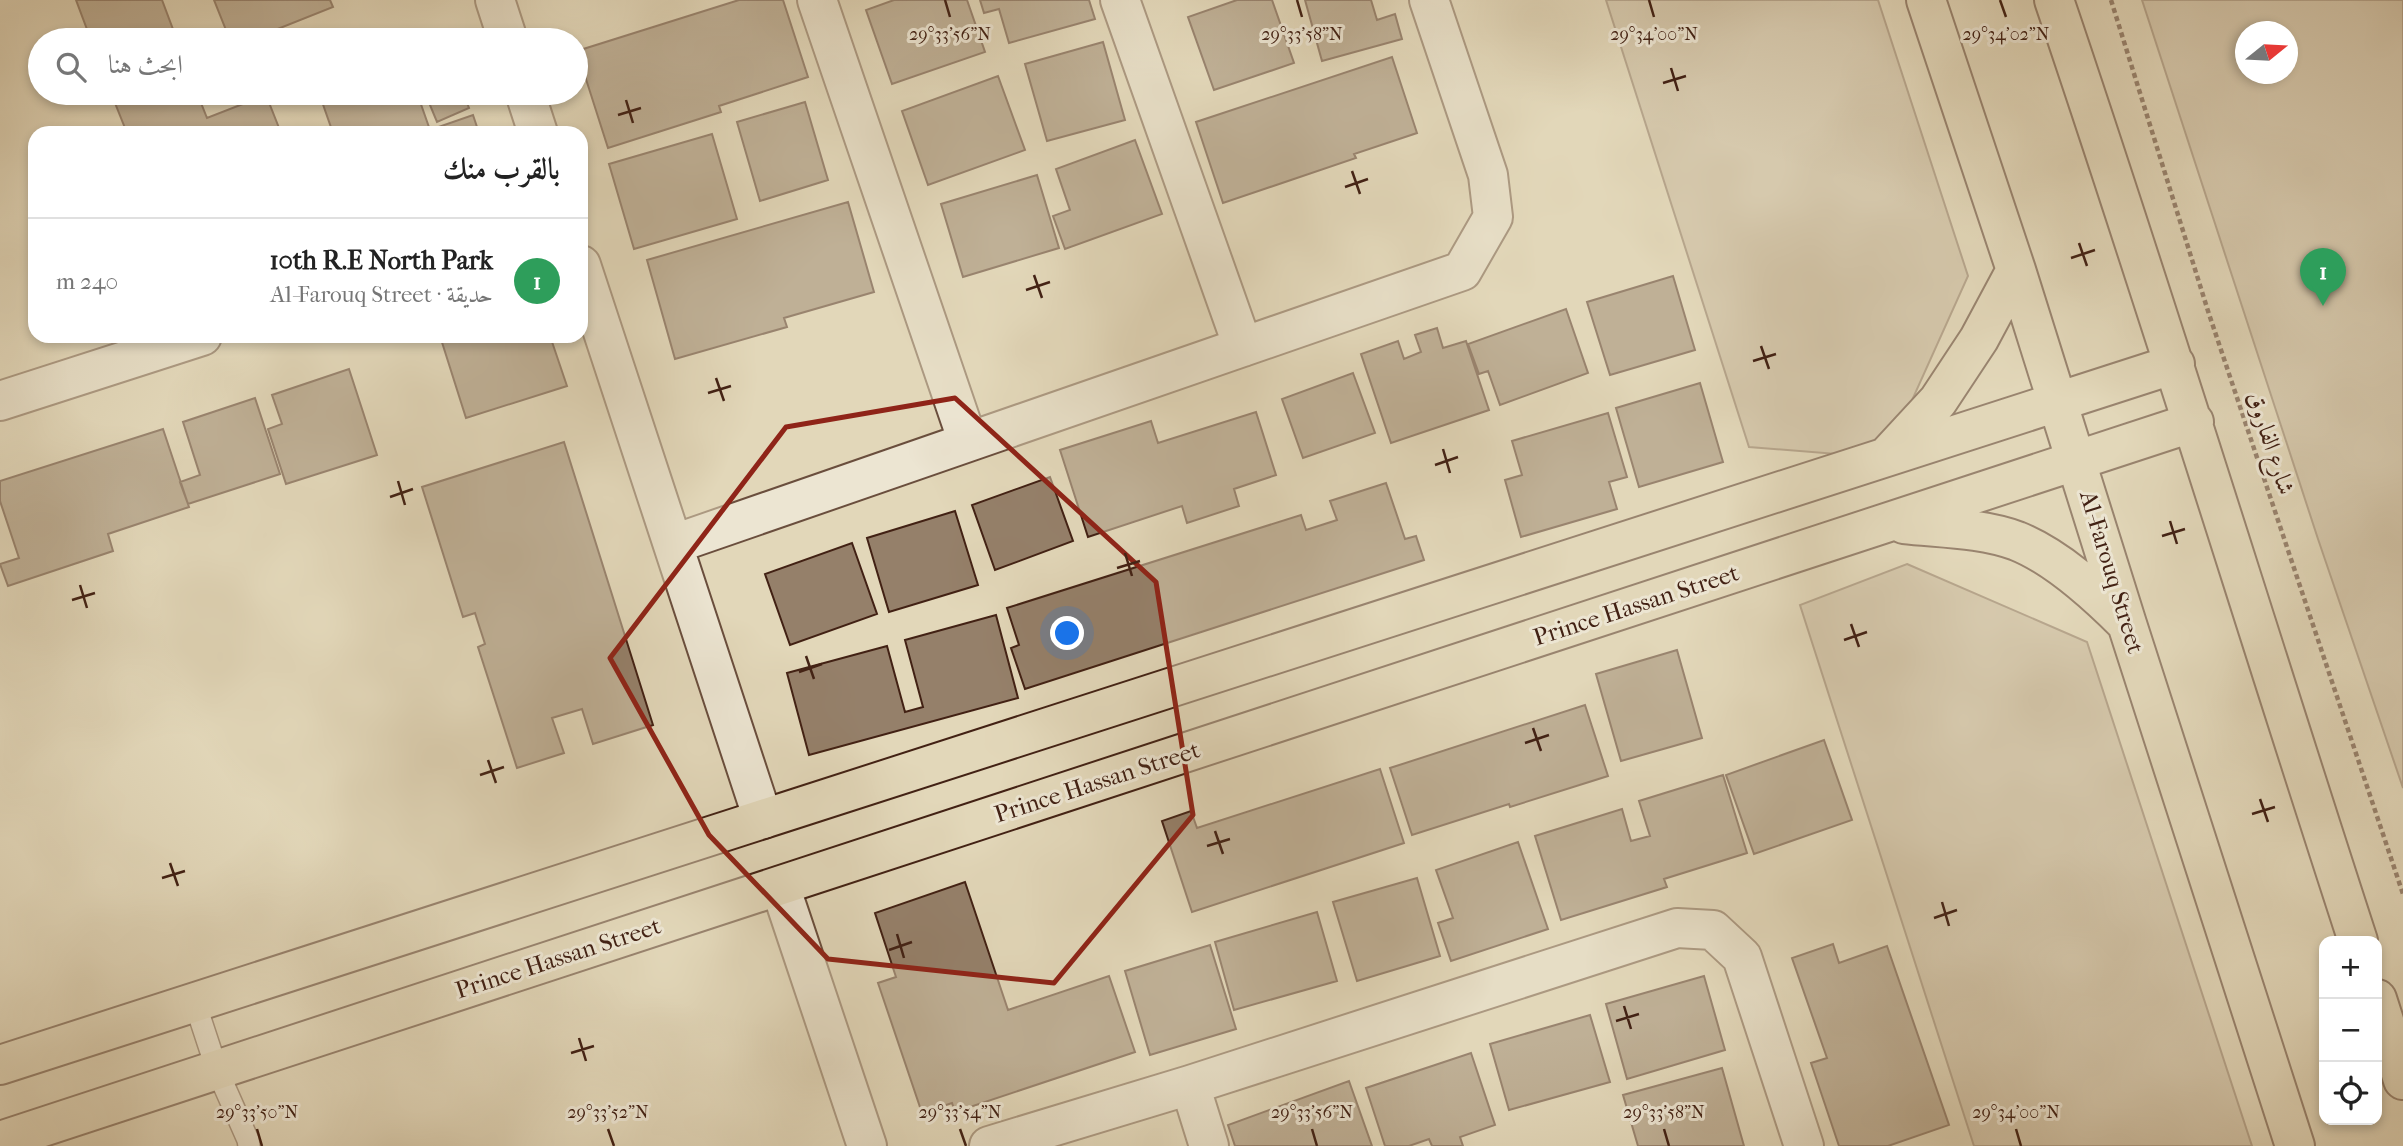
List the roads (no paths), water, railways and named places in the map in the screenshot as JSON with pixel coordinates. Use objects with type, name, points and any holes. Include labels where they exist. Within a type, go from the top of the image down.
[{"type":"main road","name":"Al-Farouq Street","points":[[1926,0],[2059,402],[2127,624],[2295,1146]]},
{"type":"main road","points":[[2054,0],[2194,422],[2269,668],[2356,936]]},
{"type":"main road","points":[[1886,458],[1938,401],[1979,340],[2016,270]]},
{"type":"main road","points":[[0,1065],[2175,364]]},
{"type":"main road","name":"Prince Hassan Street","points":[[0,1141],[2194,422]]},
{"type":"main road","points":[[1888,523],[1977,531],[2017,541],[2057,564],[2094,591],[2127,624]]},
{"type":"main road","points":[[2382,1015],[2403,1080]]},
{"type":"street","points":[[495,0],[504,28]]},
{"type":"street","points":[[817,0],[968,442]]},
{"type":"street","points":[[1120,0],[1243,347]]},
{"type":"street","points":[[674,544],[1461,271],[1493,217],[1488,175],[1429,0]]},
{"type":"street","points":[[529,105],[536,126]]},
{"type":"street","points":[[588,286],[763,819]]},
{"type":"street","points":[[0,401],[180,343]]},
{"type":"street","points":[[780,886],[867,1146]]},
{"type":"street","points":[[989,1146],[1189,1085],[1677,928],[1713,929],[1742,957],[1804,1146]]},
{"type":"street","points":[[1189,1085],[1209,1146]]},
{"type":"lane","points":[[195,1003],[217,1070],[249,1146]]},
{"type":"place","name":"10th R.E North Park","points":[[2323,306]]}]
